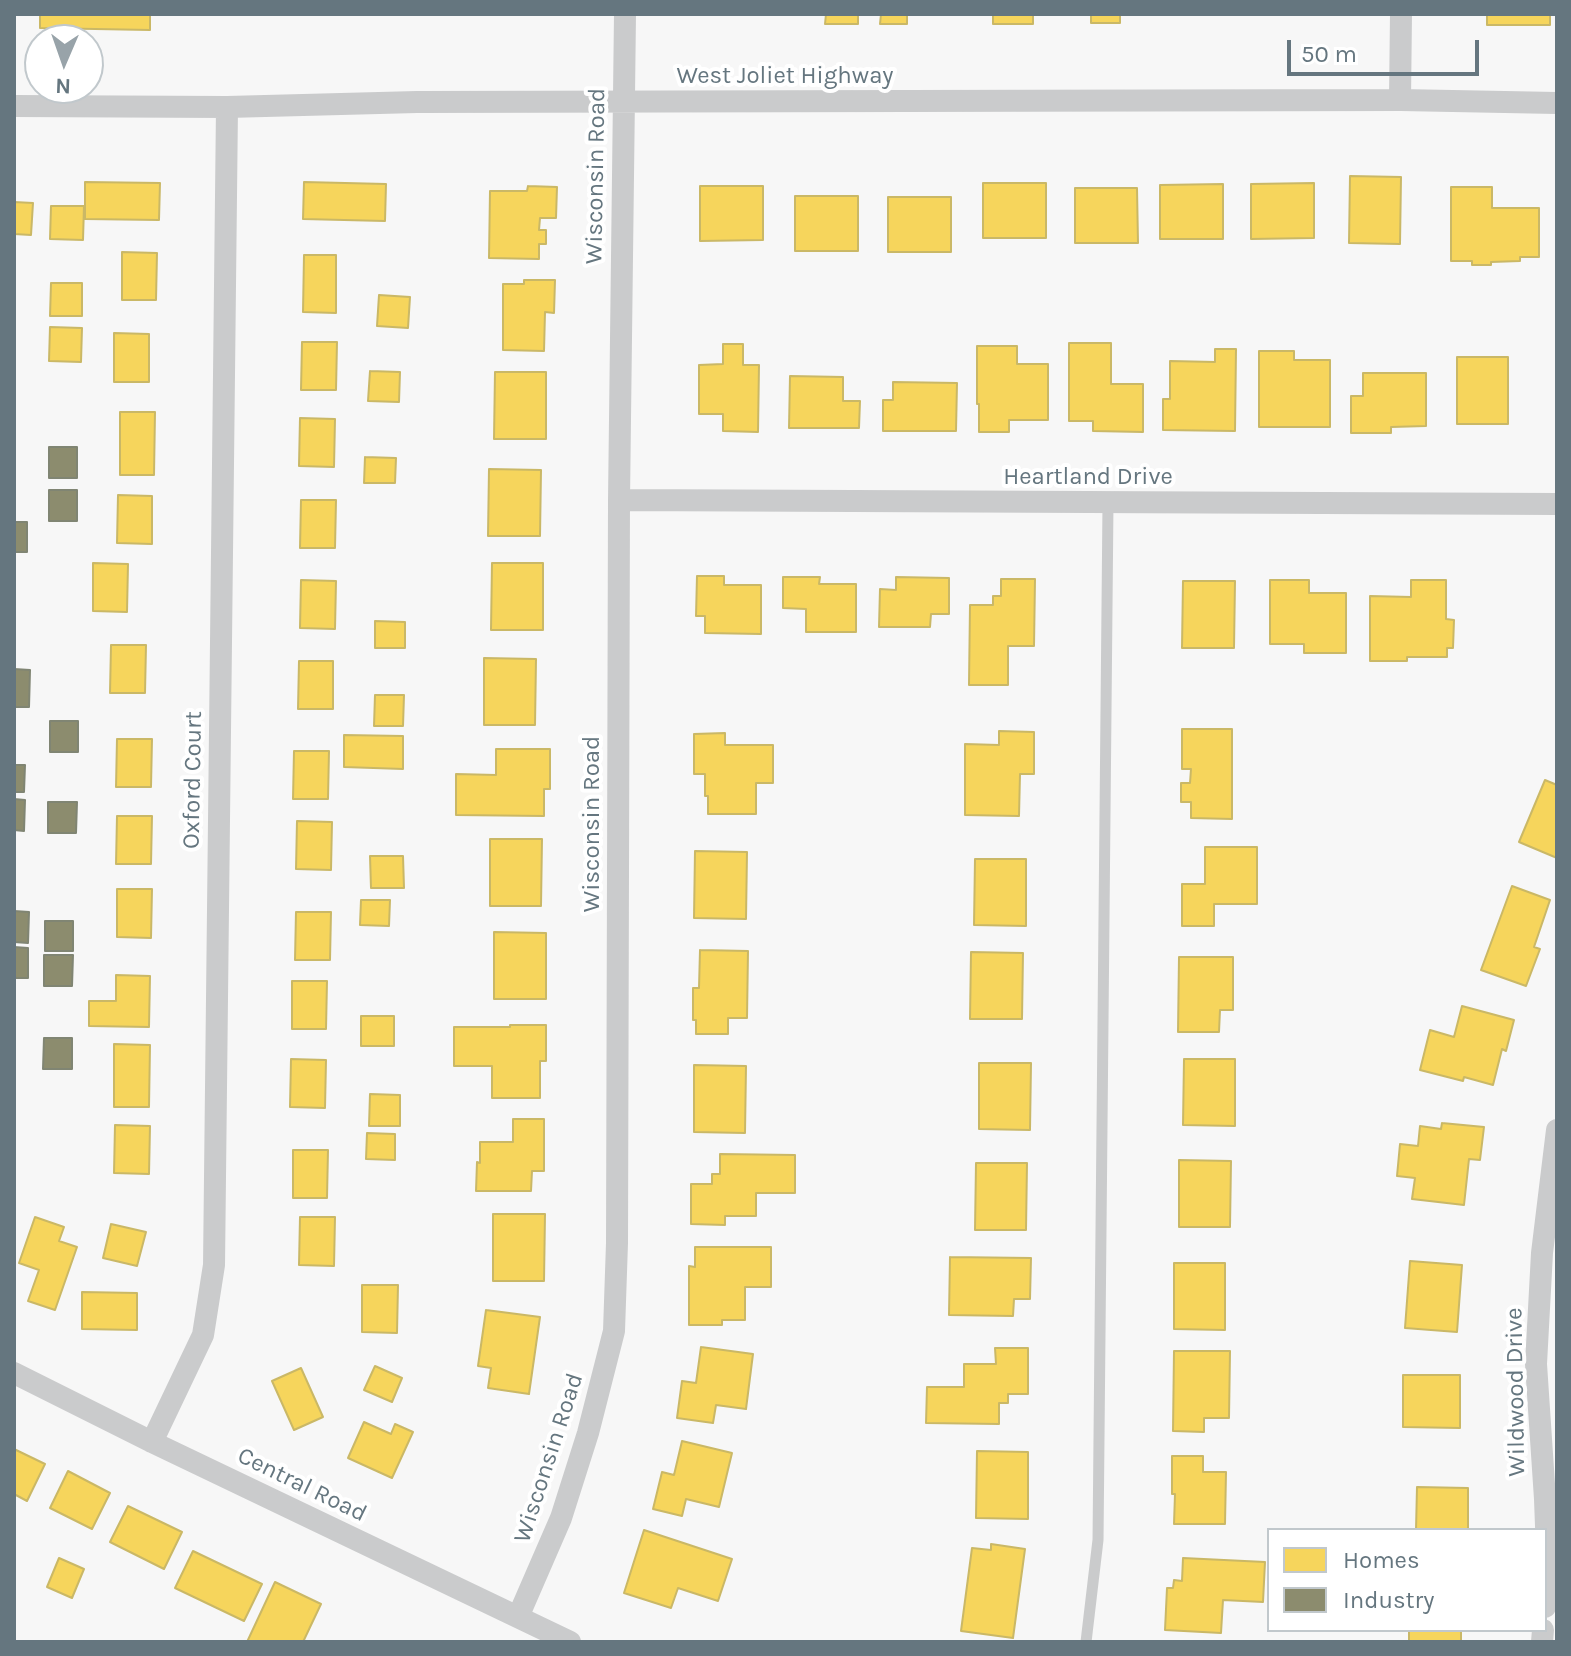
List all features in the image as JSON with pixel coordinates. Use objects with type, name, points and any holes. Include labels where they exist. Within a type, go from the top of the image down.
[{"type":"street","name":"Wisconsin Road","points":[[518,1617],[561,1518],[588,1433],[614,1331],[625,14]]},
{"type":"street","points":[[1400,100],[1401,14]]},
{"type":"street","name":"West Joliet Highway","points":[[14,106],[1400,100],[1557,103]]},
{"type":"street","name":"Oxford Court","points":[[152,1442],[203,1335],[214,1265],[227,107]]},
{"type":"street","name":"Heartland Drive","points":[[619,500],[1557,504]]},
{"type":"street","name":"Wildwood Drive","points":[[1546,1528],[1536,1364],[1549,1254],[1557,1130]]},
{"type":"street","name":"Central Road","points":[[14,1373],[570,1642]]},
{"type":"street","name":"Wildwood Drive","points":[[1547,1552],[1547,1588]]},
{"type":"lane","points":[[1086,1642],[1098,1540],[1108,503]]},
{"type":"building: Homes","points":[[40,14],[150,14],[150,30],[104,29],[104,24],[40,24]]},
{"type":"building: Homes","points":[[826,14],[858,14],[858,24],[825,24]]},
{"type":"building: Homes","points":[[881,14],[907,14],[907,24],[880,24]]},
{"type":"building: Homes","points":[[993,14],[1033,14],[1033,24],[993,24]]},
{"type":"building: Homes","points":[[1091,14],[1120,14],[1120,23],[1091,23]]},
{"type":"building: Homes","points":[[1487,14],[1550,14],[1550,25],[1487,25]]},
{"type":"building: Homes","points":[[1350,176],[1401,177],[1400,244],[1349,243]]},
{"type":"building: Homes","points":[[85,182],[160,183],[159,220],[85,219]]},
{"type":"building: Homes","points":[[304,182],[386,184],[385,221],[303,219]]},
{"type":"building: Homes","points":[[983,183],[1046,183],[1046,238],[983,238]]},
{"type":"building: Homes","points":[[1314,183],[1314,238],[1251,239],[1251,184]]},
{"type":"building: Homes","points":[[1223,184],[1223,239],[1160,239],[1160,185]]},
{"type":"building: Homes","points":[[528,186],[557,187],[556,218],[540,218],[539,230],[546,230],[546,244],[539,244],[539,259],[489,258],[490,191],[527,191]]},
{"type":"building: Homes","points":[[700,186],[763,186],[763,240],[700,241]]},
{"type":"building: Homes","points":[[1451,187],[1492,187],[1492,208],[1539,208],[1539,257],[1520,257],[1520,261],[1491,262],[1491,265],[1451,261]]},
{"type":"building: Homes","points":[[1075,188],[1137,188],[1138,243],[1075,243]]},
{"type":"building: Homes","points":[[795,196],[858,196],[858,251],[795,251]]},
{"type":"building: Homes","points":[[888,197],[951,197],[951,252],[888,252]]},
{"type":"building: Homes","points":[[14,202],[33,203],[31,235],[14,234]]},
{"type":"building: Homes","points":[[51,206],[84,206],[83,240],[50,239]]},
{"type":"building: Homes","points":[[122,252],[157,253],[156,300],[122,300]]},
{"type":"building: Homes","points":[[304,255],[336,255],[336,313],[303,312]]},
{"type":"building: Homes","points":[[524,280],[555,280],[554,313],[545,312],[544,351],[503,350],[503,284],[524,284]]},
{"type":"building: Homes","points":[[51,283],[82,283],[82,316],[50,316]]},
{"type":"building: Homes","points":[[379,295],[410,297],[408,328],[377,326]]},
{"type":"building: Homes","points":[[50,327],[82,328],[81,362],[49,361]]},
{"type":"building: Homes","points":[[114,333],[149,334],[149,382],[114,382]]},
{"type":"building: Homes","points":[[302,342],[337,342],[336,390],[301,390]]},
{"type":"building: Homes","points":[[1069,343],[1111,343],[1111,384],[1143,384],[1143,432],[1093,431],[1093,421],[1069,421]]},
{"type":"building: Homes","points":[[723,344],[743,344],[743,365],[759,365],[758,432],[723,431],[723,414],[699,414],[699,365],[723,364]]},
{"type":"building: Homes","points":[[977,346],[1017,346],[1017,364],[1048,364],[1048,420],[1009,420],[1009,432],[979,432]]},
{"type":"building: Homes","points":[[1215,349],[1236,349],[1235,431],[1163,430],[1163,399],[1170,399],[1170,361],[1215,362]]},
{"type":"building: Homes","points":[[1259,351],[1294,351],[1294,360],[1330,360],[1330,427],[1259,427]]},
{"type":"building: Homes","points":[[1457,357],[1508,357],[1508,424],[1457,424]]},
{"type":"building: Homes","points":[[370,371],[400,372],[399,402],[368,401]]},
{"type":"building: Homes","points":[[495,372],[546,372],[546,439],[494,439]]},
{"type":"building: Homes","points":[[1363,373],[1426,373],[1426,426],[1391,427],[1391,433],[1351,433],[1351,396],[1363,396]]},
{"type":"building: Homes","points":[[790,376],[843,377],[843,401],[860,401],[859,428],[789,428]]},
{"type":"building: Homes","points":[[893,382],[957,383],[956,431],[883,431],[883,400],[893,400]]},
{"type":"building: Homes","points":[[120,412],[155,412],[154,475],[120,475]]},
{"type":"building: Homes","points":[[300,418],[335,419],[334,467],[299,466]]},
{"type":"building: Homes","points":[[365,457],[396,458],[395,483],[364,483]]},
{"type":"building: Homes","points":[[489,469],[541,470],[540,536],[488,536]]},
{"type":"building: Homes","points":[[118,495],[152,496],[152,544],[117,543]]},
{"type":"building: Homes","points":[[301,500],[336,500],[335,548],[300,548]]},
{"type":"building: Homes","points":[[93,563],[128,564],[127,612],[93,611]]},
{"type":"building: Homes","points":[[492,563],[543,563],[543,630],[491,630]]},
{"type":"building: Homes","points":[[697,576],[724,576],[724,585],[761,585],[761,634],[705,633],[705,616],[696,616]]},
{"type":"building: Homes","points":[[783,577],[820,577],[819,584],[856,584],[856,632],[806,632],[806,609],[783,608]]},
{"type":"building: Homes","points":[[896,577],[949,578],[949,614],[931,614],[930,627],[879,627],[880,589],[896,590]]},
{"type":"building: Homes","points":[[1001,579],[1035,579],[1034,646],[1008,646],[1008,685],[969,685],[970,605],[993,605],[993,596],[1001,596]]},
{"type":"building: Homes","points":[[301,580],[336,581],[335,629],[300,628]]},
{"type":"building: Homes","points":[[1270,580],[1309,580],[1309,593],[1346,593],[1346,653],[1304,653],[1304,644],[1270,644]]},
{"type":"building: Homes","points":[[1411,580],[1446,580],[1446,619],[1454,620],[1453,648],[1447,648],[1447,657],[1370,661],[1370,596],[1411,597]]},
{"type":"building: Homes","points":[[1183,581],[1235,581],[1234,648],[1182,648]]},
{"type":"building: Homes","points":[[375,621],[405,622],[405,648],[375,648]]},
{"type":"building: Homes","points":[[111,645],[146,645],[145,693],[110,693]]},
{"type":"building: Homes","points":[[484,658],[536,659],[535,725],[484,725]]},
{"type":"building: Homes","points":[[299,661],[333,661],[333,709],[298,709]]},
{"type":"building: Homes","points":[[375,695],[404,695],[403,726],[374,726]]},
{"type":"building: Homes","points":[[1182,729],[1232,729],[1232,819],[1191,818],[1191,802],[1181,802],[1181,783],[1190,783],[1191,769],[1182,769]]},
{"type":"building: Homes","points":[[999,731],[1034,732],[1034,774],[1020,774],[1019,816],[965,815],[965,744],[999,745]]},
{"type":"building: Homes","points":[[725,733],[725,745],[773,745],[773,783],[756,783],[756,814],[708,814],[705,774],[694,774],[694,734]]},
{"type":"building: Homes","points":[[344,735],[403,736],[403,769],[344,767]]},
{"type":"building: Homes","points":[[117,739],[152,739],[151,787],[116,787]]},
{"type":"building: Homes","points":[[496,749],[550,749],[550,789],[544,789],[544,816],[456,815],[456,774],[496,775]]},
{"type":"building: Homes","points":[[294,751],[329,751],[328,799],[293,799]]},
{"type":"building: Homes","points":[[1545,780],[1557,785],[1557,858],[1519,842]]},
{"type":"building: Homes","points":[[117,816],[152,816],[151,864],[116,864]]},
{"type":"building: Homes","points":[[297,821],[332,822],[331,870],[296,869]]},
{"type":"building: Homes","points":[[490,839],[542,839],[541,906],[490,906]]},
{"type":"building: Homes","points":[[1205,847],[1257,847],[1257,904],[1214,904],[1214,926],[1182,926],[1182,884],[1205,884]]},
{"type":"building: Homes","points":[[695,851],[747,852],[746,919],[694,918]]},
{"type":"building: Homes","points":[[370,856],[403,856],[404,888],[371,888]]},
{"type":"building: Homes","points":[[975,859],[1026,859],[1026,926],[974,925]]},
{"type":"building: Homes","points":[[1512,886],[1550,900],[1534,947],[1540,949],[1526,986],[1481,970]]},
{"type":"building: Homes","points":[[117,889],[152,889],[151,938],[117,937]]},
{"type":"building: Homes","points":[[361,900],[390,900],[389,926],[360,925]]},
{"type":"building: Homes","points":[[296,912],[331,912],[330,960],[295,960]]},
{"type":"building: Homes","points":[[494,932],[546,933],[546,999],[494,999]]},
{"type":"building: Homes","points":[[700,950],[748,951],[747,1018],[728,1018],[728,1034],[696,1034],[693,988],[699,988]]},
{"type":"building: Homes","points":[[971,952],[1023,953],[1022,1019],[970,1019]]},
{"type":"building: Homes","points":[[1179,957],[1233,957],[1233,1010],[1220,1010],[1219,1032],[1178,1032]]},
{"type":"building: Homes","points":[[116,975],[150,976],[149,1027],[89,1026],[89,1001],[116,1001]]},
{"type":"building: Homes","points":[[292,981],[327,981],[326,1029],[292,1029]]},
{"type":"building: Homes","points":[[1462,1006],[1514,1020],[1506,1051],[1502,1049],[1493,1085],[1420,1070],[1430,1030],[1454,1037]]},
{"type":"building: Homes","points":[[361,1016],[394,1016],[394,1046],[361,1046]]},
{"type":"building: Homes","points":[[546,1025],[546,1061],[540,1061],[540,1098],[492,1098],[492,1066],[454,1066],[454,1027]]},
{"type":"building: Homes","points":[[114,1044],[150,1045],[149,1107],[114,1107]]},
{"type":"building: Homes","points":[[291,1059],[326,1060],[325,1108],[290,1107]]},
{"type":"building: Homes","points":[[1184,1059],[1235,1059],[1235,1126],[1183,1125]]},
{"type":"building: Homes","points":[[979,1063],[1031,1063],[1030,1130],[979,1129]]},
{"type":"building: Homes","points":[[694,1065],[746,1066],[745,1133],[694,1132]]},
{"type":"building: Homes","points":[[370,1094],[400,1095],[400,1126],[369,1126]]},
{"type":"building: Homes","points":[[513,1119],[544,1119],[544,1171],[532,1171],[531,1191],[476,1191],[480,1142],[513,1142]]},
{"type":"building: Homes","points":[[1442,1123],[1484,1127],[1480,1160],[1469,1159],[1464,1205],[1412,1199],[1415,1178],[1397,1176],[1400,1144],[1418,1146],[1420,1126],[1441,1129]]},
{"type":"building: Homes","points":[[115,1125],[150,1126],[149,1174],[114,1173]]},
{"type":"building: Homes","points":[[367,1133],[395,1134],[395,1160],[366,1159]]},
{"type":"building: Homes","points":[[293,1150],[328,1150],[327,1198],[293,1198]]},
{"type":"building: Homes","points":[[720,1154],[795,1155],[795,1193],[756,1193],[756,1216],[725,1216],[725,1225],[691,1224],[691,1184],[712,1184],[712,1174],[720,1174]]},
{"type":"building: Homes","points":[[1179,1160],[1231,1161],[1230,1227],[1179,1227]]},
{"type":"building: Homes","points":[[976,1163],[1027,1163],[1026,1230],[975,1230]]},
{"type":"building: Homes","points":[[493,1214],[545,1214],[544,1281],[493,1281]]},
{"type":"building: Homes","points":[[35,1217],[64,1227],[59,1241],[77,1247],[55,1310],[28,1301],[39,1270],[19,1263]]},
{"type":"building: Homes","points":[[300,1217],[335,1217],[334,1266],[299,1265]]},
{"type":"building: Homes","points":[[111,1224],[146,1232],[137,1266],[103,1258]]},
{"type":"building: Homes","points":[[695,1247],[771,1247],[771,1287],[745,1287],[745,1320],[722,1320],[722,1325],[689,1325],[689,1266],[695,1267]]},
{"type":"building: Homes","points":[[950,1257],[1031,1258],[1030,1299],[1014,1299],[1013,1316],[949,1315]]},
{"type":"building: Homes","points":[[1410,1261],[1462,1265],[1457,1332],[1405,1328]]},
{"type":"building: Homes","points":[[1174,1263],[1225,1263],[1225,1330],[1174,1329]]},
{"type":"building: Homes","points":[[362,1285],[398,1285],[397,1333],[362,1332]]},
{"type":"building: Homes","points":[[82,1292],[137,1293],[137,1330],[82,1329]]},
{"type":"building: Homes","points":[[486,1310],[540,1317],[529,1394],[488,1388],[491,1368],[478,1366]]},
{"type":"building: Homes","points":[[701,1347],[753,1354],[746,1409],[716,1405],[713,1423],[677,1418],[682,1381],[696,1383]]},
{"type":"building: Homes","points":[[995,1348],[1028,1348],[1028,1394],[1008,1394],[1008,1403],[999,1403],[999,1424],[926,1423],[927,1387],[964,1387],[964,1364],[996,1364]]},
{"type":"building: Homes","points":[[1174,1351],[1230,1351],[1229,1418],[1204,1418],[1204,1432],[1173,1431]]},
{"type":"building: Homes","points":[[375,1366],[402,1378],[392,1402],[364,1390]]},
{"type":"building: Homes","points":[[301,1368],[323,1417],[294,1430],[272,1381]]},
{"type":"building: Homes","points":[[1403,1375],[1460,1375],[1460,1428],[1403,1427]]},
{"type":"building: Homes","points":[[364,1422],[391,1434],[395,1424],[413,1432],[392,1478],[348,1458]]},
{"type":"building: Homes","points":[[682,1441],[732,1453],[719,1507],[686,1499],[682,1516],[653,1509],[662,1472],[674,1475]]},
{"type":"building: Homes","points":[[14,1449],[45,1464],[27,1501],[14,1494]]},
{"type":"building: Homes","points":[[977,1451],[1028,1452],[1028,1519],[976,1518]]},
{"type":"building: Homes","points":[[1172,1456],[1203,1456],[1203,1472],[1226,1472],[1225,1524],[1174,1524]]},
{"type":"building: Homes","points":[[68,1471],[110,1493],[92,1529],[50,1508]]},
{"type":"building: Homes","points":[[1417,1487],[1468,1488],[1468,1528],[1416,1528]]},
{"type":"building: Homes","points":[[128,1506],[182,1532],[164,1569],[110,1542]]},
{"type":"building: Homes","points":[[644,1530],[732,1559],[718,1601],[678,1588],[671,1608],[624,1593]]},
{"type":"building: Homes","points":[[991,1544],[1025,1549],[1013,1638],[961,1631],[972,1548],[991,1550]]},
{"type":"building: Homes","points":[[193,1551],[262,1584],[244,1621],[175,1588]]},
{"type":"building: Homes","points":[[59,1558],[84,1569],[72,1598],[47,1587]]},
{"type":"building: Homes","points":[[1183,1558],[1265,1562],[1263,1602],[1223,1600],[1221,1633],[1165,1630],[1167,1588],[1173,1588],[1174,1580],[1182,1581]]},
{"type":"building: Homes","points":[[275,1582],[321,1604],[303,1642],[247,1642]]},
{"type":"building: Homes","points":[[1409,1632],[1461,1632],[1461,1642],[1409,1642]]},
{"type":"building: Industry","points":[[49,447],[77,447],[77,478],[49,478]]},
{"type":"building: Industry","points":[[49,490],[77,490],[77,521],[49,521]]},
{"type":"building: Industry","points":[[14,522],[27,522],[27,552],[14,552]]},
{"type":"building: Industry","points":[[14,669],[30,670],[29,707],[14,707]]},
{"type":"building: Industry","points":[[50,721],[78,721],[78,752],[50,752]]},
{"type":"building: Industry","points":[[14,765],[25,765],[24,792],[14,792]]},
{"type":"building: Industry","points":[[14,799],[25,800],[24,831],[14,830]]},
{"type":"building: Industry","points":[[48,802],[77,802],[76,833],[48,833]]},
{"type":"building: Industry","points":[[14,911],[29,912],[28,943],[14,942]]},
{"type":"building: Industry","points":[[45,921],[73,921],[73,951],[45,951]]},
{"type":"building: Industry","points":[[14,947],[28,948],[28,978],[14,978]]},
{"type":"building: Industry","points":[[44,955],[73,955],[72,986],[44,986]]},
{"type":"building: Industry","points":[[44,1038],[72,1038],[72,1069],[43,1069]]}]
